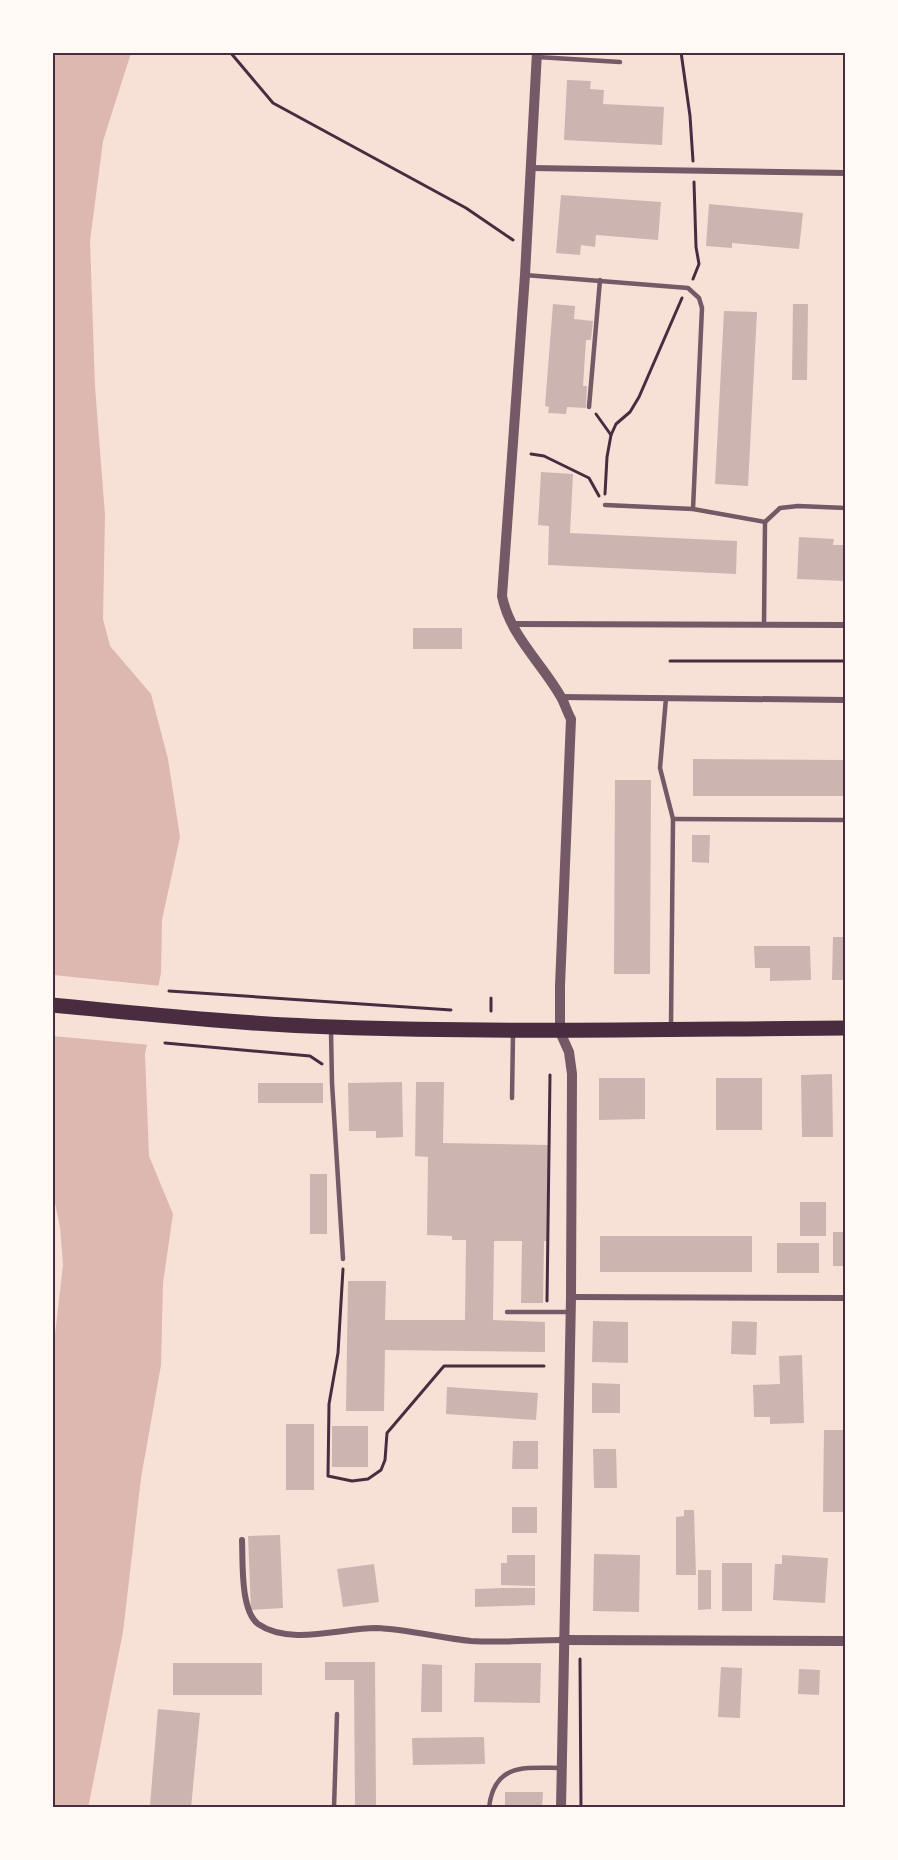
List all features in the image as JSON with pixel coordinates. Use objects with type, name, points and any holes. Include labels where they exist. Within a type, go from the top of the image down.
[{"type":"main road","points":[[52,1005],[167,1016],[331,1027],[560,1032],[670,1029],[846,1029]]},
{"type":"street","points":[[537,55],[527,250],[502,596],[505,610],[512,624],[561,697],[571,719],[560,986],[560,1032],[568,1052],[572,1074],[571,1297],[561,1808]]},
{"type":"street","points":[[531,168],[846,173]]},
{"type":"street","points":[[512,624],[846,626]]},
{"type":"street","points":[[561,697],[846,700]]},
{"type":"street","points":[[571,1297],[846,1298]]},
{"type":"street","points":[[242,1540],[248,1610],[257,1623],[278,1632],[323,1635],[375,1628],[473,1641],[846,1641]]},
{"type":"lane","points":[[835,52],[846,53]]},
{"type":"lane","points":[[537,55],[620,62]]},
{"type":"lane","points":[[525,276],[687,288],[699,298],[702,308],[693,509]]},
{"type":"lane","points":[[589,407],[600,280]]},
{"type":"lane","points":[[604,505],[693,509],[765,522]]},
{"type":"lane","points":[[764,625],[765,522],[780,508],[798,506],[846,508]]},
{"type":"lane","points":[[666,698],[660,768],[673,819],[670,1029]]},
{"type":"lane","points":[[673,819],[846,820]]},
{"type":"lane","points":[[331,1027],[343,1259]]},
{"type":"lane","points":[[512,1098],[513,1031]]},
{"type":"lane","points":[[507,1312],[570,1312]]},
{"type":"lane","points":[[334,1808],[337,1714]]},
{"type":"lane","points":[[489,1808],[494,1788],[506,1772],[520,1768],[561,1768]]},
{"type":"path","points":[[230,52],[273,103],[466,208],[527,250]]},
{"type":"path","points":[[589,407],[611,435]]},
{"type":"path","points":[[531,454],[552,459],[589,478],[604,505]]},
{"type":"path","points":[[670,661],[846,661]]},
{"type":"path","points":[[169,991],[451,1010]]},
{"type":"path","points":[[491,998],[491,1011]]},
{"type":"path","points":[[165,1043],[310,1056],[332,1071]]},
{"type":"path","points":[[547,1312],[550,1075]]},
{"type":"path","points":[[343,1259],[338,1353],[329,1404],[328,1476],[352,1481],[368,1479],[381,1470],[385,1460],[387,1433],[444,1365],[544,1366]]},
{"type":"path","points":[[580,1640],[581,1808]]},
{"type":"shaded area","points":[[52,53],[131,53],[103,141],[90,241],[95,387],[105,515],[103,619],[110,646],[151,694],[168,759],[180,837],[162,920],[161,973],[145,1054],[149,1156],[173,1214],[163,1283],[161,1365],[141,1478],[123,1632],[88,1808],[52,1807],[52,1360],[63,1265],[60,1227],[52,1189]]},
{"type":"pier","points":[[53,975],[161,986],[150,1045],[52,1036]]},
{"type":"building","points":[[567,80],[591,81],[590,89],[604,90],[603,104],[664,107],[662,145],[564,140]]},
{"type":"building","points":[[561,195],[661,202],[658,240],[596,235],[595,247],[581,245],[580,255],[556,253]]},
{"type":"building","points":[[709,204],[803,213],[799,249],[732,243],[732,248],[706,246]]},
{"type":"building","points":[[553,304],[575,306],[574,319],[593,321],[591,340],[586,340],[583,386],[587,386],[586,408],[567,407],[566,414],[548,413],[549,407],[545,406]]},
{"type":"building","points":[[793,304],[808,304],[807,380],[792,380]]},
{"type":"building","points":[[724,311],[757,312],[748,486],[715,484]]},
{"type":"building","points":[[541,472],[573,474],[570,533],[737,541],[736,574],[548,565],[549,526],[538,525]]},
{"type":"building","points":[[799,537],[834,539],[833,545],[846,545],[846,581],[797,579]]},
{"type":"building","points":[[413,628],[462,628],[462,649],[413,649]]},
{"type":"building","points":[[693,759],[846,760],[846,796],[693,796]]},
{"type":"building","points":[[615,780],[651,780],[650,974],[614,974]]},
{"type":"building","points":[[692,835],[710,835],[709,863],[692,862]]},
{"type":"building","points":[[833,937],[846,937],[846,980],[832,980]]},
{"type":"building","points":[[754,946],[810,946],[811,980],[770,981],[770,968],[755,968]]},
{"type":"building","points":[[832,1074],[833,1137],[802,1137],[801,1075]]},
{"type":"building","points":[[599,1078],[645,1078],[645,1119],[599,1120]]},
{"type":"building","points":[[716,1078],[762,1078],[762,1130],[716,1130]]},
{"type":"building","points":[[402,1082],[403,1137],[376,1138],[376,1131],[349,1131],[348,1083]]},
{"type":"building","points":[[416,1082],[444,1082],[443,1143],[548,1145],[547,1241],[544,1241],[543,1303],[521,1303],[522,1241],[494,1241],[493,1320],[545,1322],[545,1352],[385,1350],[384,1411],[346,1411],[348,1281],[386,1281],[385,1320],[465,1320],[466,1240],[452,1240],[452,1236],[427,1235],[428,1157],[415,1156]]},
{"type":"building","points":[[258,1083],[323,1083],[323,1103],[258,1103]]},
{"type":"building","points":[[310,1174],[327,1174],[327,1234],[310,1234]]},
{"type":"building","points":[[800,1202],[826,1202],[826,1236],[800,1236]]},
{"type":"building","points":[[833,1232],[846,1232],[846,1266],[833,1266]]},
{"type":"building","points":[[600,1236],[752,1236],[752,1272],[600,1272]]},
{"type":"building","points":[[777,1243],[819,1243],[819,1273],[777,1273]]},
{"type":"building","points":[[593,1321],[628,1322],[628,1363],[592,1362]]},
{"type":"building","points":[[732,1321],[757,1322],[756,1355],[731,1354]]},
{"type":"building","points":[[802,1355],[804,1423],[770,1424],[770,1417],[754,1417],[753,1385],[780,1384],[779,1356]]},
{"type":"building","points":[[592,1383],[620,1384],[620,1413],[592,1413]]},
{"type":"building","points":[[447,1387],[538,1393],[536,1420],[446,1414]]},
{"type":"building","points":[[286,1424],[314,1424],[314,1490],[286,1490]]},
{"type":"building","points":[[332,1426],[368,1426],[368,1467],[332,1467]]},
{"type":"building","points":[[824,1430],[846,1430],[846,1512],[823,1512]]},
{"type":"building","points":[[513,1441],[538,1441],[538,1469],[512,1469]]},
{"type":"building","points":[[593,1449],[616,1449],[617,1488],[594,1488]]},
{"type":"building","points":[[512,1507],[537,1507],[537,1533],[512,1533]]},
{"type":"building","points":[[684,1510],[694,1510],[696,1575],[676,1575],[676,1517],[684,1516]]},
{"type":"building","points":[[280,1535],[283,1608],[251,1610],[248,1536]]},
{"type":"building","points":[[594,1554],[640,1555],[639,1612],[593,1611]]},
{"type":"building","points":[[507,1555],[535,1555],[535,1586],[501,1585],[501,1563],[507,1563]]},
{"type":"building","points":[[782,1555],[828,1558],[825,1603],[773,1600],[775,1564],[782,1564]]},
{"type":"building","points":[[722,1563],[752,1563],[752,1611],[722,1611]]},
{"type":"building","points":[[374,1564],[379,1602],[343,1607],[337,1569]]},
{"type":"building","points":[[698,1570],[711,1570],[711,1609],[698,1610]]},
{"type":"building","points":[[535,1588],[535,1605],[475,1607],[475,1589]]},
{"type":"building","points":[[325,1662],[375,1662],[376,1808],[355,1808],[354,1680],[325,1680]]},
{"type":"building","points":[[173,1663],[262,1663],[262,1695],[173,1695]]},
{"type":"building","points":[[475,1663],[541,1663],[540,1703],[474,1702]]},
{"type":"building","points":[[422,1664],[442,1665],[442,1712],[421,1712]]},
{"type":"building","points":[[721,1667],[742,1668],[740,1718],[718,1717]]},
{"type":"building","points":[[799,1669],[820,1670],[819,1695],[798,1694]]},
{"type":"building","points":[[844,1678],[846,1678],[846,1706],[843,1706]]},
{"type":"building","points":[[158,1709],[200,1713],[191,1808],[150,1805]]},
{"type":"building","points":[[484,1737],[485,1764],[413,1765],[412,1738]]},
{"type":"building","points":[[505,1792],[543,1792],[542,1808],[505,1808]]}]
